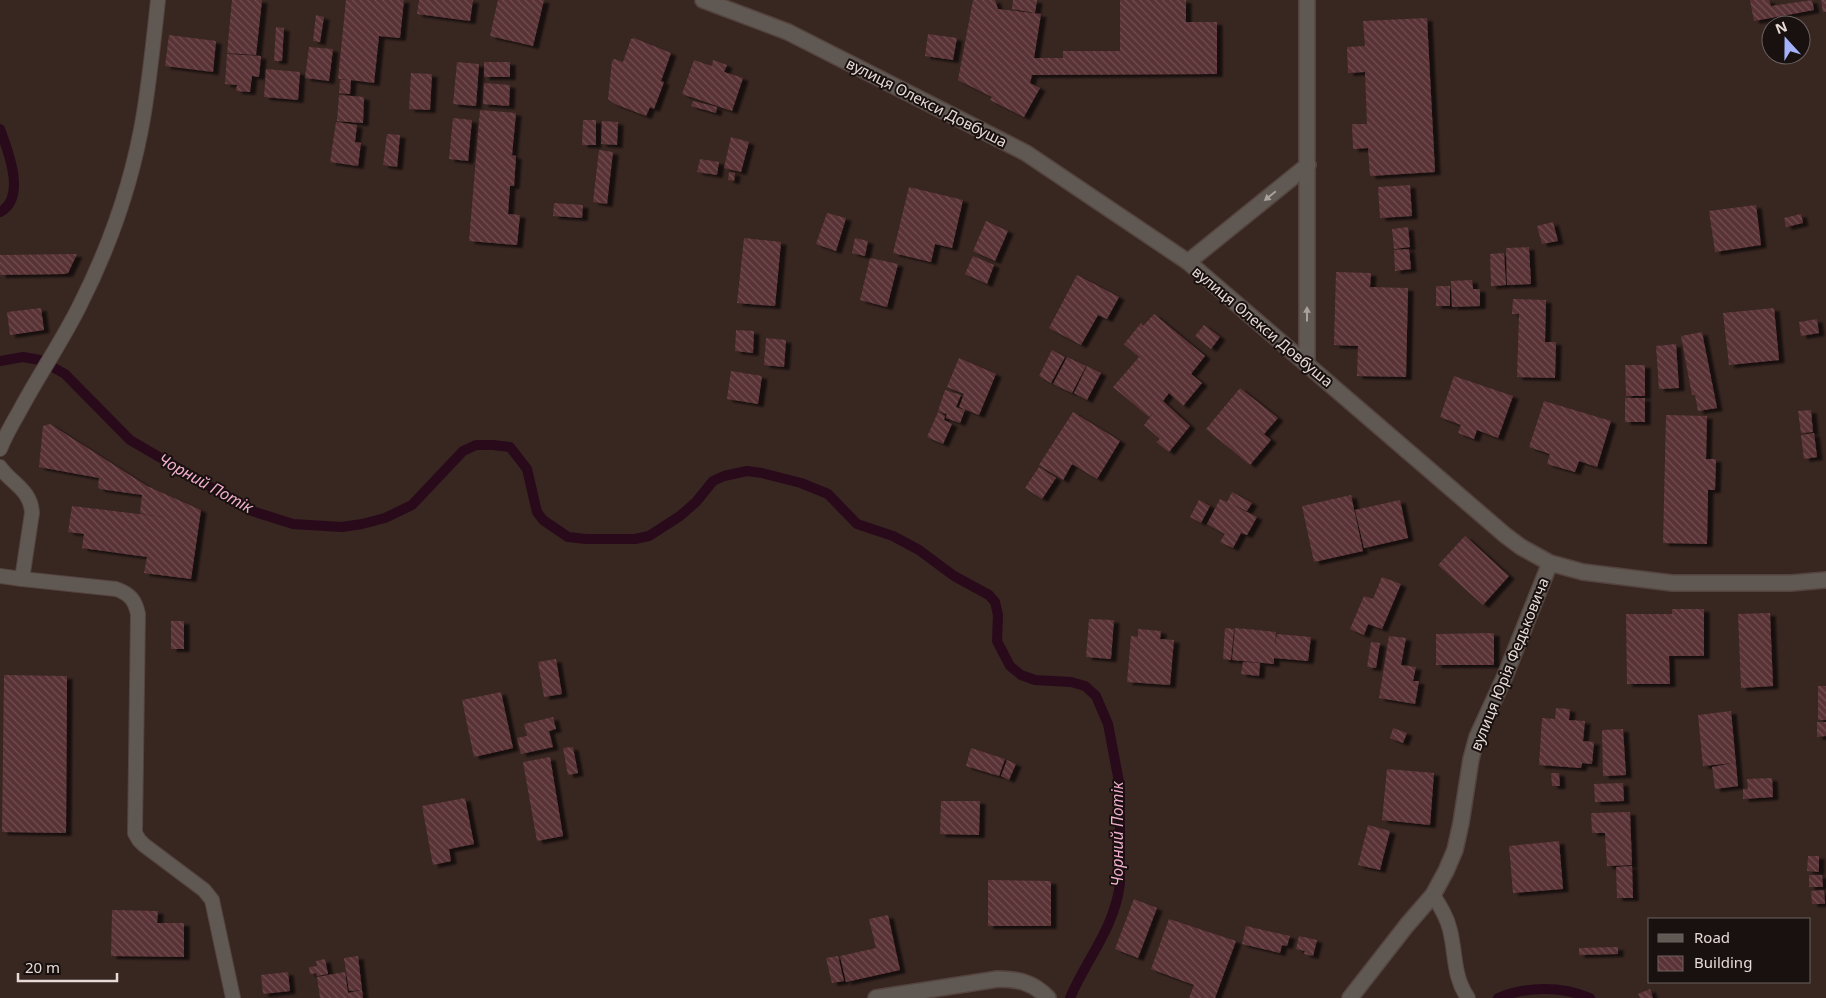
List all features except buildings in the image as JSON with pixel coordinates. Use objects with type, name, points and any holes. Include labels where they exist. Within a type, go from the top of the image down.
[{"type":"street","name":"вулиця Олекси Довбуша","points":[[703,0],[788,32],[1018,148],[1188,262],[1308,363],[1520,547],[1550,563],[1583,572],[1672,583],[1791,583],[1826,580]]},
{"type":"street","points":[[1307,0],[1308,363]]},
{"type":"street","points":[[1188,262],[1308,165]]},
{"type":"street","name":"вулиця Юрія Федьковича","points":[[1350,998],[1407,925],[1434,895],[1455,850],[1470,760],[1477,737],[1505,676],[1550,563]]},
{"type":"street","points":[[876,998],[998,979],[1010,979],[1036,986],[1048,998]]},
{"type":"lane","points":[[0,449],[30,391],[58,346],[99,264],[116,220],[132,168],[144,115],[158,0]]},
{"type":"lane","points":[[0,467],[6,476],[28,497],[31,504],[32,513],[22,579]]},
{"type":"lane","points":[[0,576],[116,589],[127,593],[136,602],[138,614],[135,833],[138,840],[209,895],[214,905],[234,998]]},
{"type":"lane","points":[[1434,895],[1445,914],[1459,982],[1468,998]]},
{"type":"waterway","name":"Чорний Потік","points":[[0,129],[11,161],[14,185],[13,196],[8,205],[0,212]]},
{"type":"waterway","name":"Чорний Потік","points":[[0,361],[23,357],[40,360],[65,374],[130,440],[252,511],[293,524],[342,527],[385,518],[412,505],[463,451],[476,445],[510,447],[527,469],[537,512],[543,520],[568,537],[635,539],[649,536],[680,516],[696,502],[713,481],[724,476],[747,471],[801,483],[828,494],[857,524],[893,536],[919,550],[954,576],[989,595],[995,602],[998,615],[997,641],[1010,666],[1021,675],[1035,680],[1071,682],[1085,686],[1096,696],[1108,724],[1120,787],[1120,884],[1117,900],[1106,929],[1070,998]]},
{"type":"waterway","name":"Чорний Потік","points":[[1498,998],[1521,991],[1544,989],[1567,991],[1590,998]]}]
